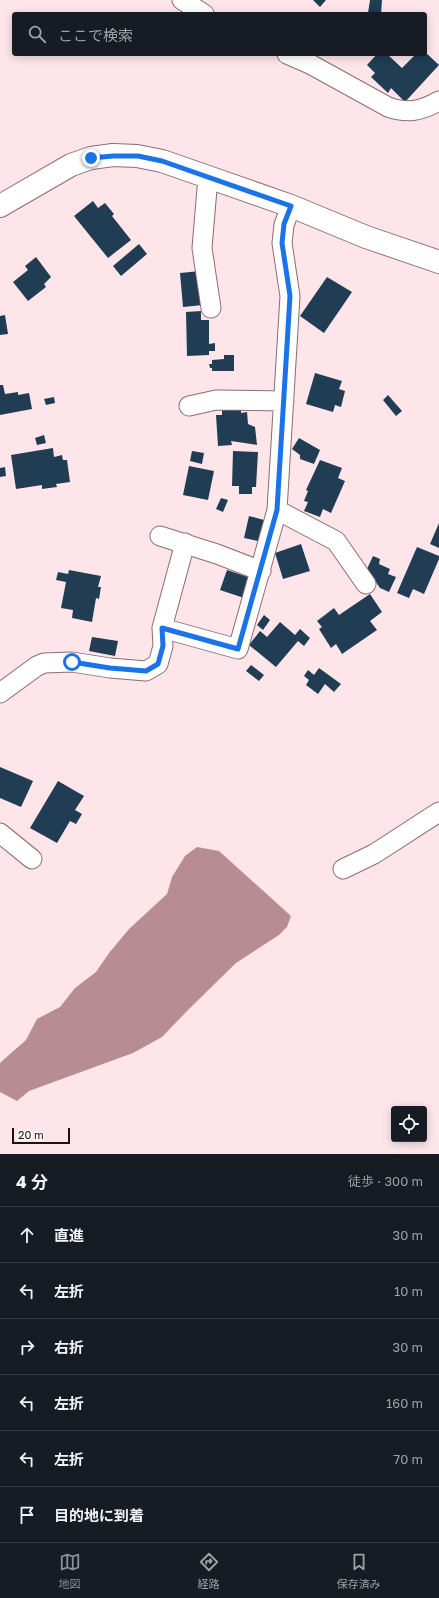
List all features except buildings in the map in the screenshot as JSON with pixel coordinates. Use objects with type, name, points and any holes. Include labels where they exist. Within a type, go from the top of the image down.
[{"type":"street","points":[[182,0],[201,12]]},
{"type":"street","points":[[292,56],[310,64],[388,107],[397,110],[419,110],[439,101]]},
{"type":"street","points":[[0,206],[71,165],[91,158],[138,156],[162,161],[291,206],[366,237],[439,262]]},
{"type":"street","points":[[208,177],[202,248],[210,308]]},
{"type":"street","points":[[162,628],[238,649],[261,572],[277,510],[290,296],[282,243],[284,224],[291,206]]},
{"type":"street","points":[[189,406],[216,400],[284,401]]},
{"type":"street","points":[[277,510],[336,541],[366,584]]},
{"type":"street","points":[[160,536],[185,543],[261,572]]},
{"type":"street","points":[[0,694],[44,662],[72,662],[110,668],[146,671],[158,664],[163,646],[162,628],[185,543]]},
{"type":"street","points":[[343,869],[374,854],[439,812]]},
{"type":"street","points":[[0,833],[32,859]]},
{"type":"shaded area","points":[[197,847],[219,851],[291,916],[287,927],[279,935],[236,963],[162,1037],[133,1053],[29,1091],[17,1101],[0,1092],[1,1062],[26,1040],[37,1019],[60,1007],[75,988],[96,972],[109,953],[129,929],[167,894],[172,877],[185,856]]},
{"type":"route","points":[[72,662],[110,668],[146,671],[158,664],[163,646],[162,628],[238,649],[261,572],[277,510],[289,328],[290,296],[282,243],[284,224],[291,206],[162,161],[138,156],[91,158]]}]
